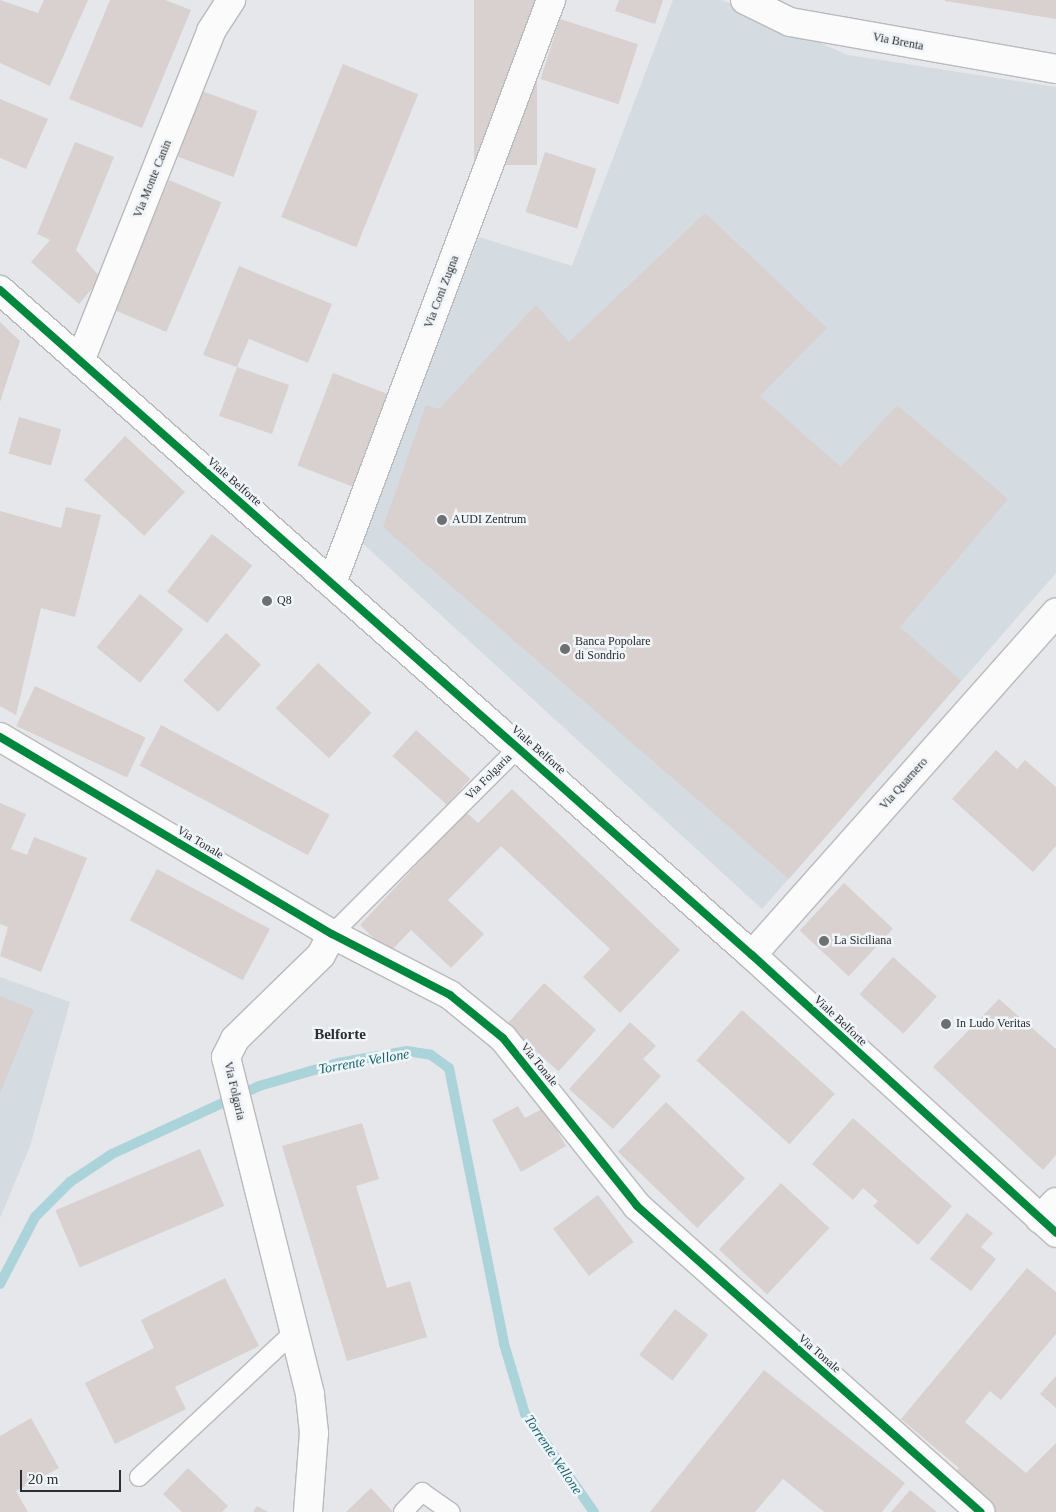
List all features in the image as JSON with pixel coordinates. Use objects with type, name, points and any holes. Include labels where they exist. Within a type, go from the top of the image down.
[{"type":"street","name":"Via Monte Canin","points":[[80,361],[211,30],[231,0]]},
{"type":"street","name":"Via Coni Zugna","points":[[332,583],[551,0]]},
{"type":"street","name":"Via Brenta","points":[[745,0],[790,22],[1056,69]]},
{"type":"street","name":"Viale Belforte","points":[[0,290],[1051,1218]]},
{"type":"street","name":"Via Quarnero","points":[[752,955],[1056,612]]},
{"type":"street","name":"Via Tonale","points":[[0,737],[332,934],[450,995],[503,1038],[637,1206],[981,1512]]},
{"type":"street","name":"Via Folgaria","points":[[308,1512],[314,1433],[310,1394],[293,1333],[226,1057],[235,1039],[321,955],[332,934]]},
{"type":"lane","name":"Via Folgaria","points":[[332,934],[518,748]]},
{"type":"lane","points":[[139,1477],[293,1333]]},
{"type":"lane","points":[[403,1512],[422,1492],[451,1512]]},
{"type":"shaded area","points":[[673,0],[722,0],[848,55],[1056,87],[1056,573],[762,909],[360,541],[479,237],[572,266]]},
{"type":"shaded area","points":[[0,977],[70,1002],[30,1146],[0,1218]]},
{"type":"building","points":[[0,0],[38,13],[44,0],[88,0],[50,86],[0,63]]},
{"type":"building","points":[[110,0],[165,0],[191,10],[142,128],[69,99]]},
{"type":"building","points":[[474,0],[537,0],[537,165],[474,165]]},
{"type":"building","points":[[619,0],[663,0],[655,24],[615,11]]},
{"type":"building","points":[[1056,0],[1056,19],[945,1]]},
{"type":"building","points":[[560,19],[638,44],[619,104],[541,79]]},
{"type":"building","points":[[343,64],[418,94],[356,247],[281,217]]},
{"type":"building","points":[[202,91],[257,111],[234,177],[178,157]]},
{"type":"building","points":[[0,99],[48,119],[26,169],[0,158]]},
{"type":"building","points":[[75,142],[114,157],[76,250],[101,278],[79,304],[31,262],[50,240],[37,234]]},
{"type":"building","points":[[545,152],[596,169],[577,229],[526,212]]},
{"type":"building","points":[[169,180],[221,202],[166,332],[114,310]]},
{"type":"building","points":[[705,213],[827,328],[760,396],[841,467],[897,405],[1008,499],[900,627],[961,681],[789,879],[383,527],[426,405],[439,409],[536,305],[569,342]]},
{"type":"building","points":[[239,266],[332,304],[308,363],[249,339],[237,367],[203,355]]},
{"type":"building","points":[[0,322],[20,341],[0,402]]},
{"type":"building","points":[[237,367],[289,385],[272,434],[219,416]]},
{"type":"building","points":[[333,373],[391,395],[355,488],[298,465]]},
{"type":"building","points":[[19,417],[61,429],[51,466],[9,454]]},
{"type":"building","points":[[125,436],[185,492],[144,536],[84,480]]},
{"type":"building","points":[[66,507],[101,515],[75,617],[41,608],[16,715],[0,706],[0,511],[61,528]]},
{"type":"building","points":[[212,534],[252,565],[207,623],[167,592]]},
{"type":"building","points":[[140,594],[184,629],[140,683],[97,648]]},
{"type":"building","points":[[226,633],[261,664],[218,712],[183,681]]},
{"type":"building","points":[[318,663],[371,713],[329,758],[276,708]]},
{"type":"building","points":[[35,686],[146,738],[127,777],[16,726]]},
{"type":"building","points":[[161,725],[330,815],[308,855],[139,766]]},
{"type":"building","points":[[416,730],[470,779],[447,805],[393,756]]},
{"type":"building","points":[[996,750],[1017,769],[1025,760],[1056,787],[1056,846],[1033,872],[952,799]]},
{"type":"building","points":[[512,789],[680,950],[620,1013],[583,977],[610,949],[501,846],[448,900],[484,934],[451,968],[411,930],[389,953],[360,925],[466,812],[478,823]]},
{"type":"building","points":[[0,803],[26,814],[11,849],[27,855],[34,837],[87,858],[41,972],[0,956],[8,927],[0,924]]},
{"type":"building","points":[[157,869],[270,929],[243,980],[130,920]]},
{"type":"building","points":[[844,883],[893,929],[849,976],[800,931]]},
{"type":"building","points":[[893,957],[937,996],[903,1034],[860,994]]},
{"type":"building","points":[[544,983],[596,1030],[559,1071],[507,1025]]},
{"type":"building","points":[[0,996],[34,1010],[0,1093]]},
{"type":"building","points":[[999,999],[1056,1049],[1056,1155],[1043,1170],[933,1067]]},
{"type":"building","points":[[742,1010],[835,1094],[789,1144],[696,1061]]},
{"type":"building","points":[[630,1022],[656,1046],[643,1059],[661,1076],[613,1129],[569,1089]]},
{"type":"building","points":[[666,1102],[745,1178],[697,1228],[618,1152]]},
{"type":"building","points":[[518,1106],[525,1118],[544,1108],[566,1146],[521,1172],[492,1120]]},
{"type":"building","points":[[853,1118],[952,1206],[918,1245],[873,1206],[878,1201],[863,1188],[853,1200],[812,1164]]},
{"type":"building","points":[[362,1123],[379,1179],[356,1186],[387,1288],[410,1281],[427,1337],[347,1361],[282,1146]]},
{"type":"building","points":[[200,1149],[224,1206],[80,1267],[55,1210]]},
{"type":"building","points":[[781,1183],[829,1228],[767,1295],[719,1250]]},
{"type":"building","points":[[598,1195],[634,1242],[589,1276],[553,1229]]},
{"type":"building","points":[[967,1213],[993,1233],[981,1247],[996,1259],[971,1291],[930,1259]]},
{"type":"building","points":[[1027,1268],[1056,1292],[1056,1334],[1001,1400],[990,1391],[965,1422],[1026,1473],[1056,1443],[1056,1512],[992,1512],[952,1477],[959,1468],[901,1419]]},
{"type":"building","points":[[225,1278],[259,1346],[175,1387],[186,1409],[115,1444],[85,1383],[154,1348],[141,1320]]},
{"type":"building","points":[[675,1309],[708,1335],[672,1381],[639,1355]]},
{"type":"building","points":[[764,1370],[905,1483],[882,1512],[824,1512],[783,1479],[755,1512],[650,1512]]},
{"type":"building","points":[[1056,1376],[1056,1408],[1040,1394]]},
{"type":"building","points":[[31,1418],[59,1468],[16,1491],[28,1512],[0,1512],[0,1436]]},
{"type":"building","points":[[188,1468],[228,1506],[222,1512],[182,1512],[163,1494]]},
{"type":"building","points":[[371,1488],[393,1512],[346,1512]]},
{"type":"building","points":[[910,1490],[937,1512],[891,1512]]},
{"type":"building","points":[[257,1506],[268,1512],[253,1512]]},
{"type":"waterway","name":"Torrente Vellone","points":[[0,1284],[35,1217],[70,1182],[112,1154],[259,1086],[338,1063],[407,1051],[431,1055],[449,1068],[504,1344],[525,1414],[594,1512]]},
{"type":"cycle path","points":[[0,290],[752,955],[1056,1233]]},
{"type":"cycle path","points":[[0,737],[332,934],[450,995],[503,1038],[637,1206],[981,1512]]},
{"type":"place","name":"AUDI Zentrum","points":[[442,520]]},
{"type":"place","name":"Q8","points":[[267,601]]},
{"type":"place","name":"Banca Popolare di Sondrio","points":[[565,649]]},
{"type":"place","name":"La Siciliana","points":[[824,941]]},
{"type":"place","name":"In Ludo Veritas","points":[[946,1024]]},
{"type":"district","name":"Belforte","points":[[340,1035]]}]
